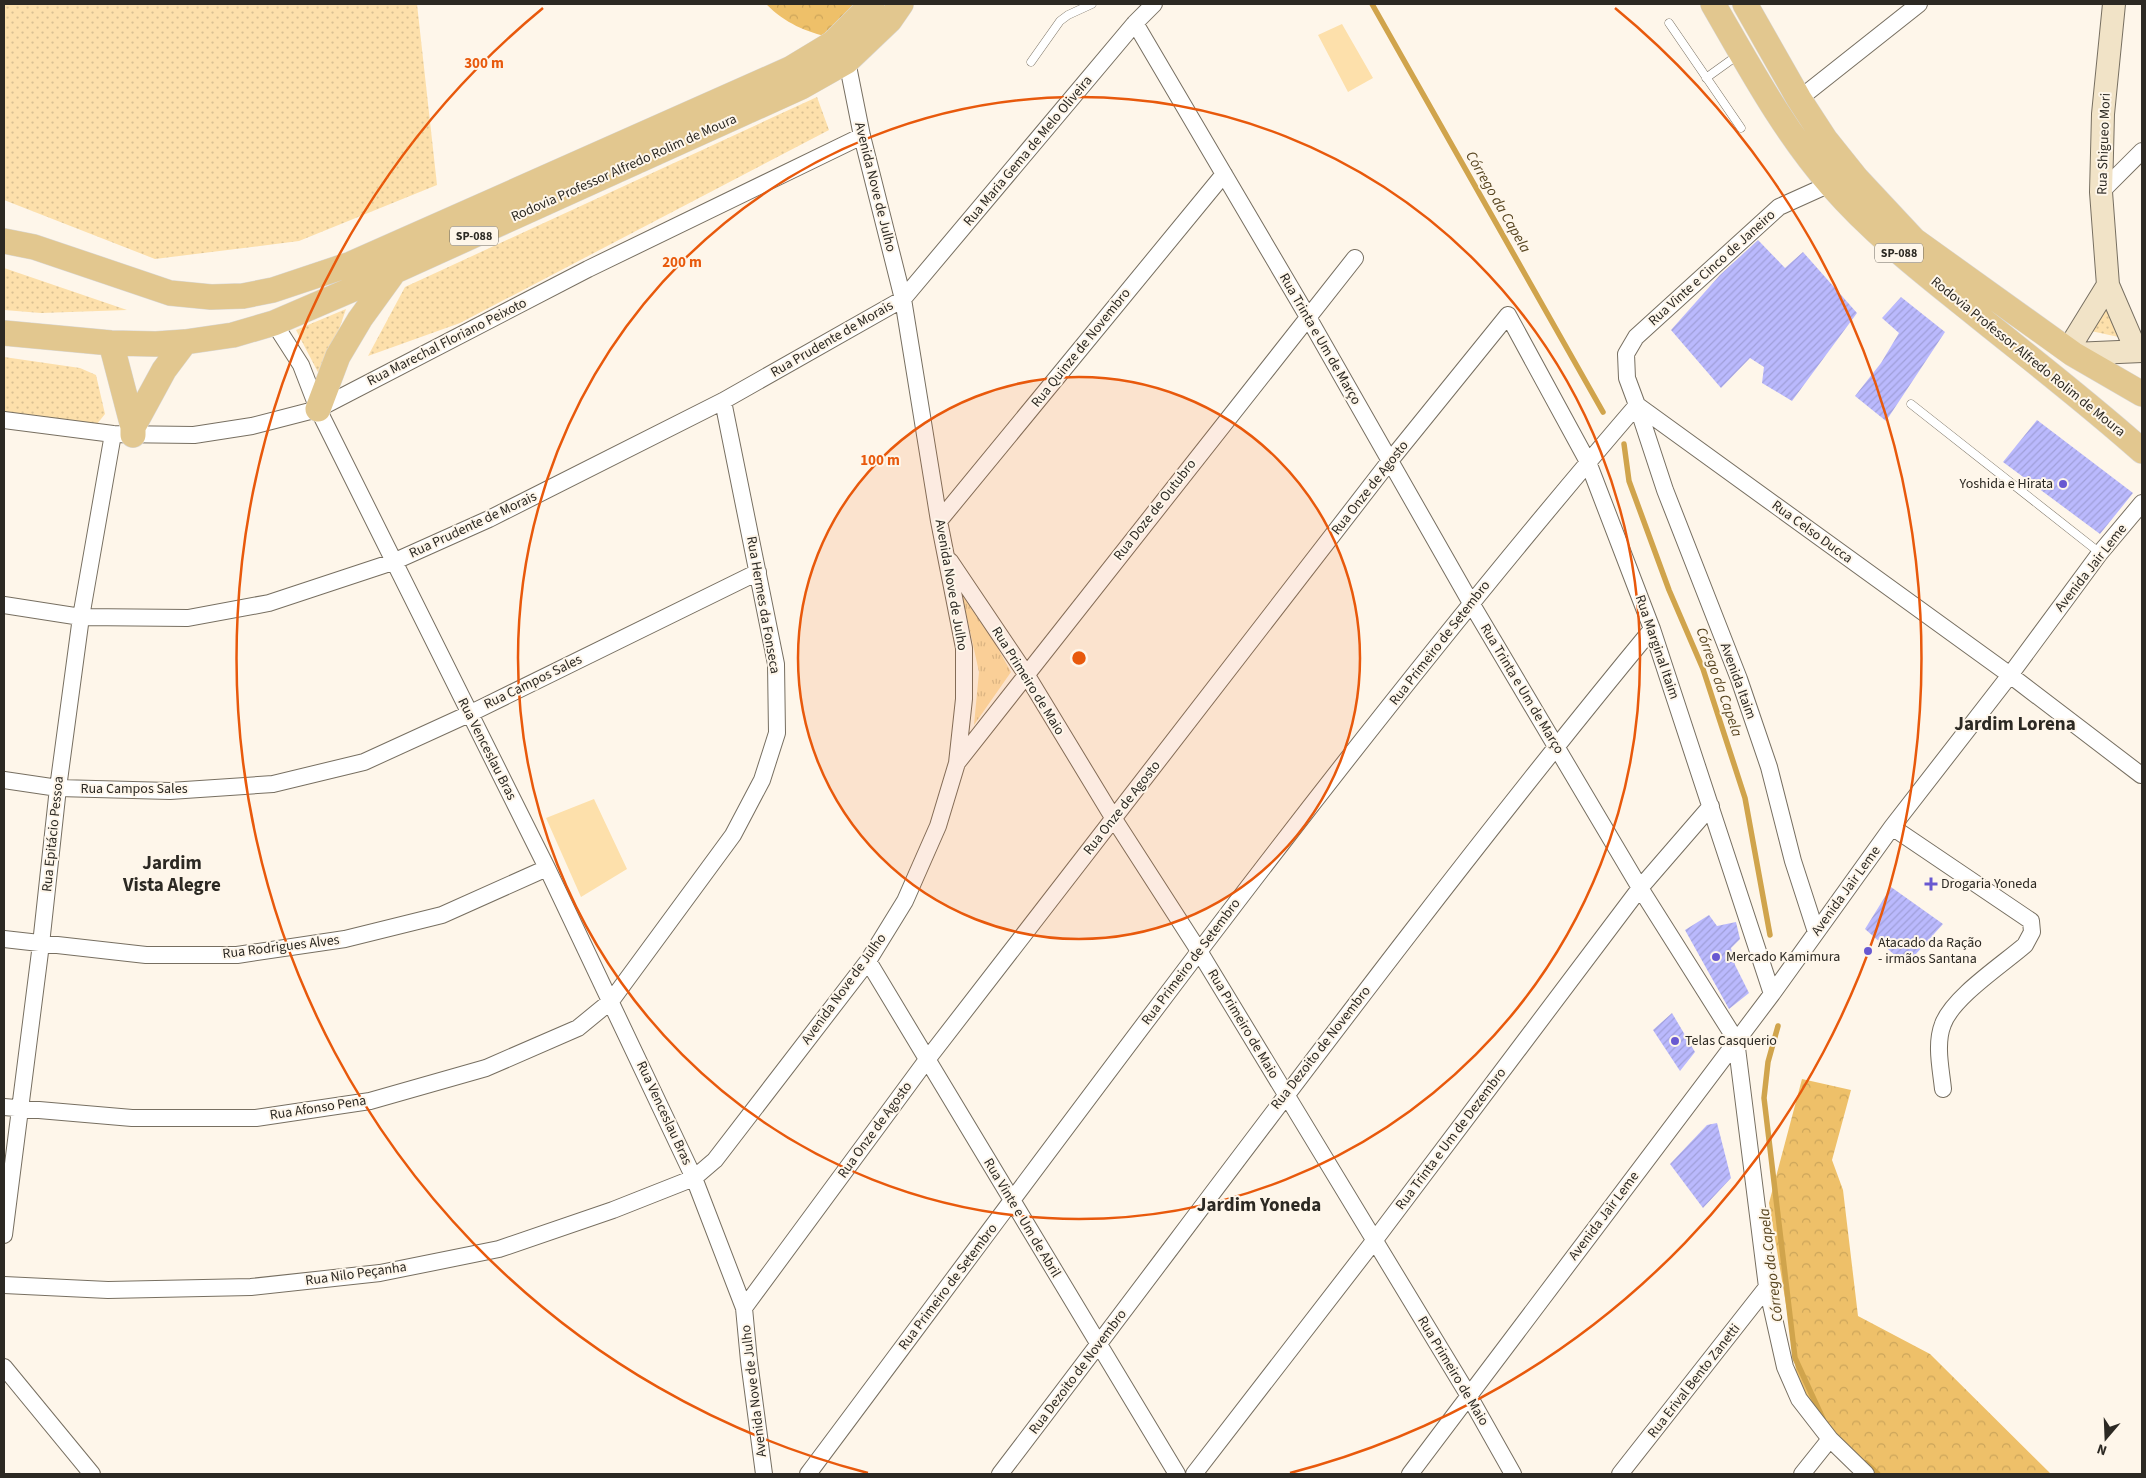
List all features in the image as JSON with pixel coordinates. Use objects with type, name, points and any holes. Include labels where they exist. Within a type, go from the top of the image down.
[{"type":"main road","name":"Rodovia Professor Alfredo Rolim de Moura","points":[[4,241],[34,247],[170,293],[211,297],[243,296],[273,290],[351,264],[790,69],[833,43],[872,4]]},
{"type":"main road","name":"Rodovia Professor Alfredo Rolim de Moura","points":[[4,333],[111,343],[186,342],[233,335],[274,323],[395,271],[801,88],[847,61],[890,20],[901,4]]},
{"type":"main road","name":"Rodovia Professor Alfredo Rolim de Moura","points":[[1713,4],[1773,109],[1830,184],[1868,224],[1901,254],[2094,409],[2142,450]]},
{"type":"main road","name":"Rodovia Professor Alfredo Rolim de Moura","points":[[1745,4],[1799,99],[1825,139],[1857,179],[1914,240],[2070,352],[2142,394]]},
{"type":"main road","points":[[318,409],[338,356],[360,319],[395,271]]},
{"type":"main road","points":[[126,432],[164,370],[186,342]]},
{"type":"main road","points":[[111,343],[126,432]]},
{"type":"street","name":"Rua Maria Gema de Melo Oliveira","points":[[903,299],[1135,23],[1154,4]]},
{"type":"street","points":[[1799,99],[1919,4]]},
{"type":"street","name":"Rua Shigueo Mori","points":[[2114,4],[2103,114],[2101,192],[2108,285],[2139,351]]},
{"type":"street","name":"Rua Trinta e Um de Março","points":[[1135,23],[1308,317],[1471,603],[1640,888],[1736,1040]]},
{"type":"street","name":"Avenida Nove de Julho","points":[[764,1474],[744,1308],[694,1178],[715,1160],[868,961],[905,901],[938,826],[957,763],[964,699],[964,648],[939,521],[903,299],[862,136],[847,61]]},
{"type":"street","name":"Rua Marechal Floriano Peixoto","points":[[4,420],[126,432],[194,435],[252,426],[318,409],[588,269],[862,136]]},
{"type":"street","points":[[2101,192],[2142,151]]},
{"type":"street","name":"Rua Quinze de Novembro","points":[[939,521],[1224,174]]},
{"type":"street","name":"Rua Vinte e Cinco de Janeiro","points":[[1637,405],[1627,378],[1626,354],[1636,337],[1779,207],[1830,184]]},
{"type":"street","name":"Rua Doze de Outubro","points":[[957,763],[1355,258]]},
{"type":"street","points":[[2070,352],[2108,285]]},
{"type":"street","name":"Rua Prudente de Morais","points":[[4,605],[81,617],[188,618],[269,603],[393,562],[489,519],[723,401],[903,299]]},
{"type":"street","name":"Rua Marginal Itaim","points":[[1508,315],[1588,462],[1652,630],[1772,994]]},
{"type":"street","name":"Rua Onze de Agosto","points":[[744,1308],[926,1061],[1390,462],[1508,315]]},
{"type":"street","name":"Rua Venceslau Bras","points":[[274,323],[301,366],[318,409],[547,868],[694,1178]]},
{"type":"street","points":[[2070,352],[2139,351]]},
{"type":"street","name":"Rua Hermes da Fonseca","points":[[610,1001],[733,834],[762,780],[777,734],[776,664],[723,401]]},
{"type":"street","name":"Rua Primeiro de Setembro","points":[[808,1474],[1199,950],[1471,603],[1637,405]]},
{"type":"street","name":"Rua Celso Ducca","points":[[1637,405],[2010,675],[2142,774]]},
{"type":"street","name":"Avenida Itaim","points":[[1637,405],[1665,490],[1739,679],[1766,758],[1793,861],[1816,932]]},
{"type":"street","name":"Rua Epitácio Pessoa","points":[[4,1235],[41,944],[58,788],[81,617],[126,432]]},
{"type":"street","name":"Avenida Jair Leme","points":[[1410,1474],[1772,994],[1892,827],[2010,675],[2100,553],[2142,503]]},
{"type":"street","name":"Rua Primeiro de Maio","points":[[946,555],[1026,674],[1114,820],[1199,950],[1285,1095],[1469,1396],[1513,1474]]},
{"type":"street","name":"Rua Campos Sales","points":[[4,780],[58,788],[170,791],[273,784],[364,762],[469,714],[758,572]]},
{"type":"street","name":"Rua Dezoito de Novembro","points":[[1000,1474],[1285,1095],[1556,746],[1652,630]]},
{"type":"street","name":"Rua Trinta e Um de Dezembro","points":[[1194,1474],[1374,1241],[1640,888],[1711,806]]},
{"type":"street","points":[[1892,827],[2031,922],[2032,932],[2025,945],[1954,1004],[1942,1025],[1939,1048],[1943,1089]]},
{"type":"street","name":"Rua Rodrigues Alves","points":[[4,939],[146,955],[237,955],[335,941],[442,915],[547,868]]},
{"type":"street","name":"Rua Vinte e Um de Abril","points":[[868,961],[926,1061],[1177,1474]]},
{"type":"street","name":"Rua Afonso Pena","points":[[4,1106],[132,1118],[256,1118],[370,1101],[486,1068],[578,1028],[610,1001]]},
{"type":"street","points":[[1736,1040],[1767,1287],[1785,1367],[1799,1399],[1830,1439],[1866,1474]]},
{"type":"street","name":"Rua Nilo Peçanha","points":[[4,1285],[108,1290],[250,1287],[380,1273],[499,1249],[613,1210],[694,1178]]},
{"type":"street","name":"Rua Erival Bento Zanetti","points":[[1620,1474],[1767,1287]]},
{"type":"street","points":[[4,1367],[92,1474]]},
{"type":"street","points":[[1802,1474],[1830,1439]]},
{"type":"lane","points":[[1031,62],[1060,22],[1068,15],[1092,4]]},
{"type":"lane","points":[[1669,23],[1741,128]]},
{"type":"lane","points":[[1706,78],[1741,53]]},
{"type":"lane","points":[[1911,404],[2100,553]]},
{"type":"green space","points":[[4,4],[417,4],[437,185],[299,241],[155,259],[4,200]]},
{"type":"green space","points":[[766,4],[862,4],[831,38],[813,33],[788,22]]},
{"type":"green space","points":[[1342,24],[1373,78],[1348,92],[1318,35]]},
{"type":"green space","points":[[817,97],[829,130],[460,323],[368,356],[405,287]]},
{"type":"green space","points":[[4,268],[127,310],[41,313],[4,310]]},
{"type":"green space","points":[[2107,304],[2123,338],[2091,331]]},
{"type":"green space","points":[[346,309],[322,380],[296,330]]},
{"type":"green space","points":[[4,357],[80,368],[96,375],[105,414],[93,429],[4,418]]},
{"type":"green space","points":[[962,595],[995,643],[1011,672],[974,725],[979,672]]},
{"type":"green space","points":[[594,799],[627,869],[581,897],[546,818]]},
{"type":"green space","points":[[1802,1079],[1851,1090],[1832,1160],[1843,1190],[1858,1316],[1930,1354],[2051,1474],[1868,1474],[1797,1395],[1795,1358],[1769,1203]]},
{"type":"building","points":[[1758,240],[1785,268],[1803,252],[1857,313],[1792,401],[1762,383],[1764,367],[1750,358],[1721,388],[1671,330],[1720,275]]},
{"type":"building","points":[[1901,297],[1945,332],[1886,421],[1855,396],[1881,363],[1899,333],[1882,318]]},
{"type":"building","points":[[2037,420],[2133,493],[2100,534],[2003,462]]},
{"type":"building","points":[[1891,887],[1943,924],[1906,965],[1865,929]]},
{"type":"building","name":"Mercado Kamimura","points":[[1709,915],[1717,926],[1736,922],[1740,939],[1731,948],[1735,965],[1749,993],[1729,1009],[1685,930]]},
{"type":"building","name":"Telas Casquerio","points":[[1672,1013],[1695,1052],[1680,1071],[1653,1030]]},
{"type":"building","points":[[1717,1123],[1731,1178],[1703,1208],[1670,1164],[1707,1125]]},
{"type":"waterway","name":"Córrego da Capela","points":[[1372,4],[1603,412]]},
{"type":"waterway","name":"Córrego da Capela","points":[[1624,444],[1629,481],[1669,590],[1703,669],[1745,798],[1770,935]]},
{"type":"waterway","name":"Córrego da Capela","points":[[1778,1026],[1768,1062],[1764,1098],[1795,1358],[1823,1419]]},
{"type":"waterway","name":"Córrego da Capela","points":[[1866,1463],[1878,1474]]},
{"type":"place","name":"Yoshida e Hirata","points":[[2063,484]]},
{"type":"place","name":"Drogaria Yoneda","points":[[1931,884]]},
{"type":"place","name":"Atacado da Ração - irmãos Santana","points":[[1868,951]]},
{"type":"place","name":"Mercado Kamimura","points":[[1716,957]]},
{"type":"place","name":"Telas Casquerio","points":[[1675,1041]]},
{"type":"district","name":"Jardim Lorena","points":[[2015,724]]},
{"type":"district","name":"Jardim Vista Alegre","points":[[172,874]]},
{"type":"district","name":"Jardim Yoneda","points":[[1259,1205]]}]
